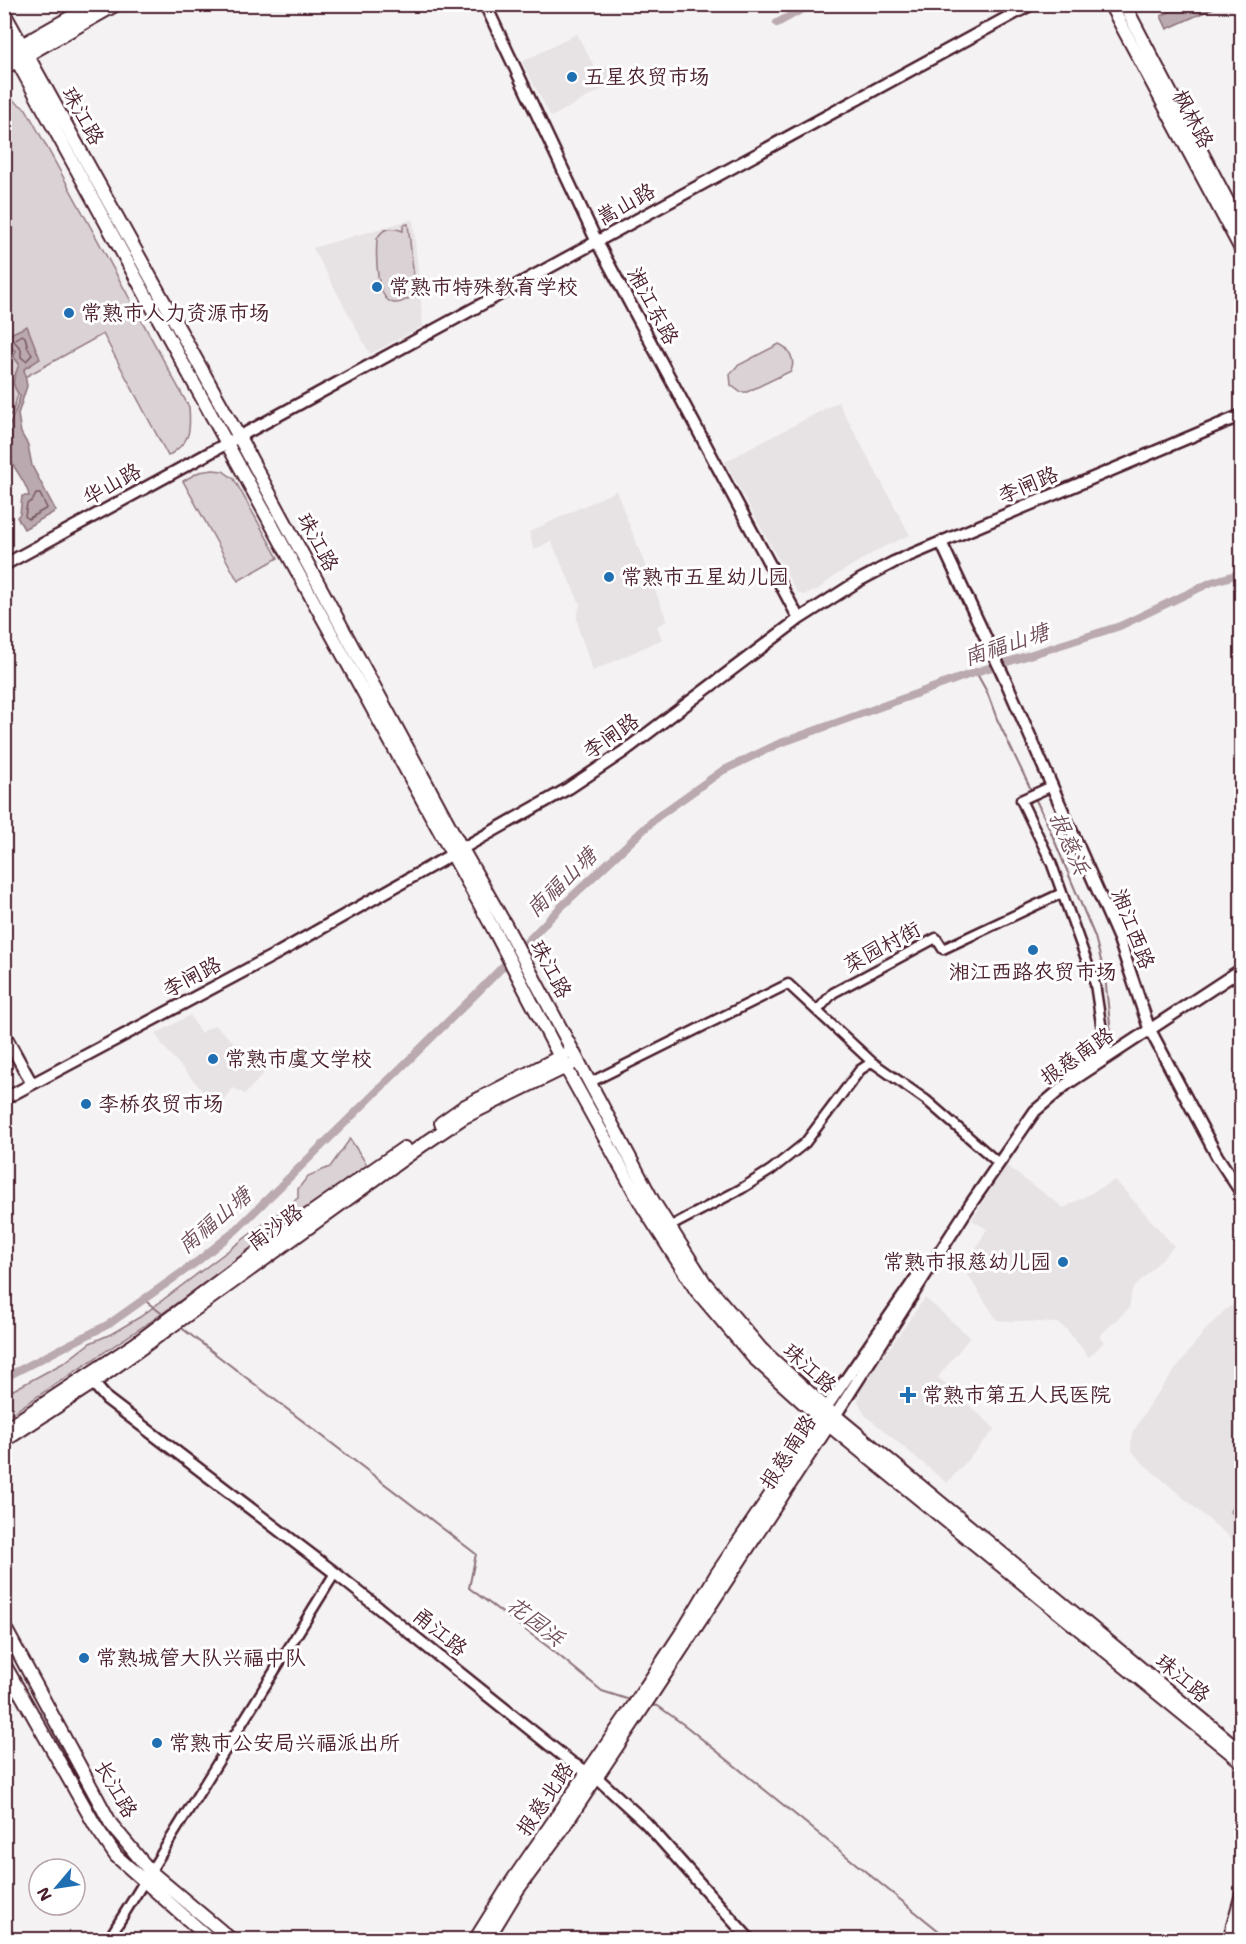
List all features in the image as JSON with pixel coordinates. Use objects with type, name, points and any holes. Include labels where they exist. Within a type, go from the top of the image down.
[{"type":"main road","points":[[4,68],[16,53],[94,4]]},
{"type":"main road","points":[[16,53],[117,4]]},
{"type":"main road","name":"枫林路","points":[[1110,4],[1242,251]]},
{"type":"main road","name":"枫林路","points":[[1124,4],[1242,229]]},
{"type":"main road","name":"珠江路","points":[[4,13],[16,53],[233,440],[456,852],[514,969],[569,1059],[589,1083],[653,1202],[705,1283],[761,1349],[827,1416],[1242,1762]]},
{"type":"main road","points":[[4,37],[16,53]]},
{"type":"main road","name":"珠江路","points":[[456,852],[506,926],[526,963],[569,1059],[643,1207],[696,1290],[753,1357],[1242,1752]]},
{"type":"main road","name":"南沙路","points":[[4,1441],[173,1320],[291,1227],[465,1106],[569,1059]]},
{"type":"main road","name":"南沙路","points":[[4,1430],[90,1380]]},
{"type":"main road","name":"报慈南路","points":[[652,1687],[827,1416]]},
{"type":"main road","name":"长江路","points":[[4,1626],[111,1824],[147,1876],[211,1940]]},
{"type":"main road","name":"长江路","points":[[4,1664],[96,1827],[116,1856],[147,1876],[232,1940]]},
{"type":"main road","name":"报慈北路","points":[[475,1940],[510,1884],[592,1774],[652,1687]]},
{"type":"main road","name":"报慈北路","points":[[487,1940],[518,1890],[560,1832],[592,1774]]},
{"type":"main road","points":[[1229,1940],[1242,1894]]},
{"type":"main road","points":[[1240,1940],[1242,1933]]},
{"type":"street","name":"湘江东路","points":[[485,4],[597,242],[800,619]]},
{"type":"street","name":"嵩山路","points":[[233,440],[1032,4]]},
{"type":"street","name":"李闸路","points":[[4,1099],[278,953],[569,788],[624,752],[800,619],[860,580],[941,542],[1242,415]]},
{"type":"street","name":"华山路","points":[[4,565],[233,440]]},
{"type":"street","name":"湘江西路","points":[[941,542],[992,650],[1119,939],[1149,1028],[1217,1156],[1242,1194]]},
{"type":"street","points":[[1052,786],[1021,800],[1050,862],[1095,984],[1105,1050]]},
{"type":"street","name":"菜园村街","points":[[817,1011],[833,993],[936,938],[943,949],[1062,893]]},
{"type":"street","name":"报慈南路","points":[[827,1416],[1035,1111],[1067,1084],[1242,969]]},
{"type":"street","points":[[589,1083],[788,984],[872,1062],[926,1100],[995,1160]]},
{"type":"street","name":"报慈南路","points":[[827,1416],[995,1160],[1036,1102],[1062,1079],[1105,1050],[1149,1028]]},
{"type":"street","points":[[4,1033],[32,1084]]},
{"type":"street","points":[[669,1227],[741,1189],[771,1170],[805,1143],[860,1070],[872,1062]]},
{"type":"street","name":"甬江路","points":[[90,1380],[107,1399],[335,1573],[572,1763],[592,1774],[646,1823],[750,1940]]},
{"type":"street","points":[[108,1940],[335,1573]]},
{"type":"shaded area","name":"五星农贸市场","points":[[577,34],[597,72],[609,66],[617,81],[551,117],[522,62]]},
{"type":"shaded area","points":[[8,97],[26,109],[189,407],[188,436],[181,446],[168,456],[103,334],[23,378],[12,414],[5,418],[4,98]]},
{"type":"shaded area","name":"常熟市特殊教育学校","points":[[413,219],[423,326],[370,354],[313,248]]},
{"type":"shaded area","points":[[408,224],[416,296],[394,303],[383,294],[380,285],[377,239],[385,230],[391,228],[403,231],[403,225]]},
{"type":"shaded area","points":[[779,344],[791,355],[793,363],[791,371],[747,392],[740,392],[731,385],[730,374],[737,366]]},
{"type":"shaded area","points":[[838,402],[910,535],[883,547],[836,575],[817,590],[803,595],[797,592],[725,462]]},
{"type":"shaded area","points":[[223,471],[234,479],[278,558],[238,581],[183,481],[199,472]]},
{"type":"shaded area","name":"常熟市五星幼儿园","points":[[616,491],[667,621],[657,626],[662,639],[593,671],[579,630],[577,617],[580,604],[551,541],[534,550],[529,532]]},
{"type":"shaded area","name":"常熟市虞文学校","points":[[190,1015],[200,1033],[215,1025],[265,1072],[245,1094],[233,1088],[217,1107],[163,1046],[156,1034]]},
{"type":"shaded area","points":[[350,1139],[368,1166],[150,1322],[5,1418],[4,1395],[65,1362],[90,1343],[140,1317],[298,1198],[298,1189],[308,1176],[330,1167]]},
{"type":"shaded area","name":"常熟市报慈幼儿园","points":[[1005,1165],[1064,1208],[1115,1180],[1174,1246],[1132,1290],[1129,1308],[1099,1336],[1104,1342],[1089,1357],[1067,1330],[1058,1323],[997,1320],[964,1269],[987,1229],[972,1220]]},
{"type":"shaded area","name":"常熟市第五人民医院","points":[[925,1298],[970,1337],[938,1377],[995,1429],[947,1483],[865,1415],[858,1401],[861,1388]]},
{"type":"shaded area","points":[[1241,1300],[1241,1547],[1143,1463],[1131,1450],[1132,1434],[1154,1398],[1203,1333],[1225,1310]]},
{"type":"shaded area","points":[[1241,1497],[1241,1521],[1230,1511]]},
{"type":"water","points":[[1183,5],[1220,5],[1167,29],[1161,16]]},
{"type":"water","points":[[27,326],[40,359],[24,369],[27,386],[18,414],[21,433],[28,445],[32,466],[56,511],[24,529],[17,517],[20,514],[22,496],[29,496],[28,491],[10,459],[7,446],[8,431],[20,396],[14,384],[19,364],[14,357],[16,351],[6,346],[4,337]]},
{"type":"waterway","points":[[777,23],[812,4]]},
{"type":"waterway","points":[[4,426],[10,423]]},
{"type":"waterway","name":"南福山塘","points":[[4,1378],[109,1324],[198,1261],[236,1230],[561,907],[657,817],[722,771],[778,744],[976,672],[1120,626],[1212,582],[1242,573]]},
{"type":"waterway","name":"报慈浜","points":[[976,672],[1047,823],[1095,937],[1105,976],[1111,1034]]},
{"type":"waterway","name":"花园浜","points":[[143,1299],[165,1316]]},
{"type":"waterway","name":"花园浜","points":[[179,1326],[476,1554],[469,1588],[551,1649],[602,1691],[630,1700]]},
{"type":"waterway","name":"花园浜","points":[[650,1705],[658,1706],[687,1727],[950,1940]]},
{"type":"place","name":"五星农贸市场","points":[[572,77]]},
{"type":"place","name":"常熟市特殊教育学校","points":[[377,287]]},
{"type":"place","name":"常熟市人力资源市场","points":[[69,313]]},
{"type":"place","name":"常熟市五星幼儿园","points":[[609,577]]},
{"type":"place","name":"湘江西路农贸市场","points":[[1033,950]]},
{"type":"place","name":"常熟市虞文学校","points":[[213,1059]]},
{"type":"place","name":"李桥农贸市场","points":[[86,1104]]},
{"type":"place","name":"常熟市报慈幼儿园","points":[[1063,1262]]},
{"type":"place","name":"常熟市第五人民医院","points":[[908,1395]]},
{"type":"place","name":"常熟城管大队兴福中队","points":[[84,1658]]},
{"type":"place","name":"常熟市公安局兴福派出所","points":[[157,1743]]}]
